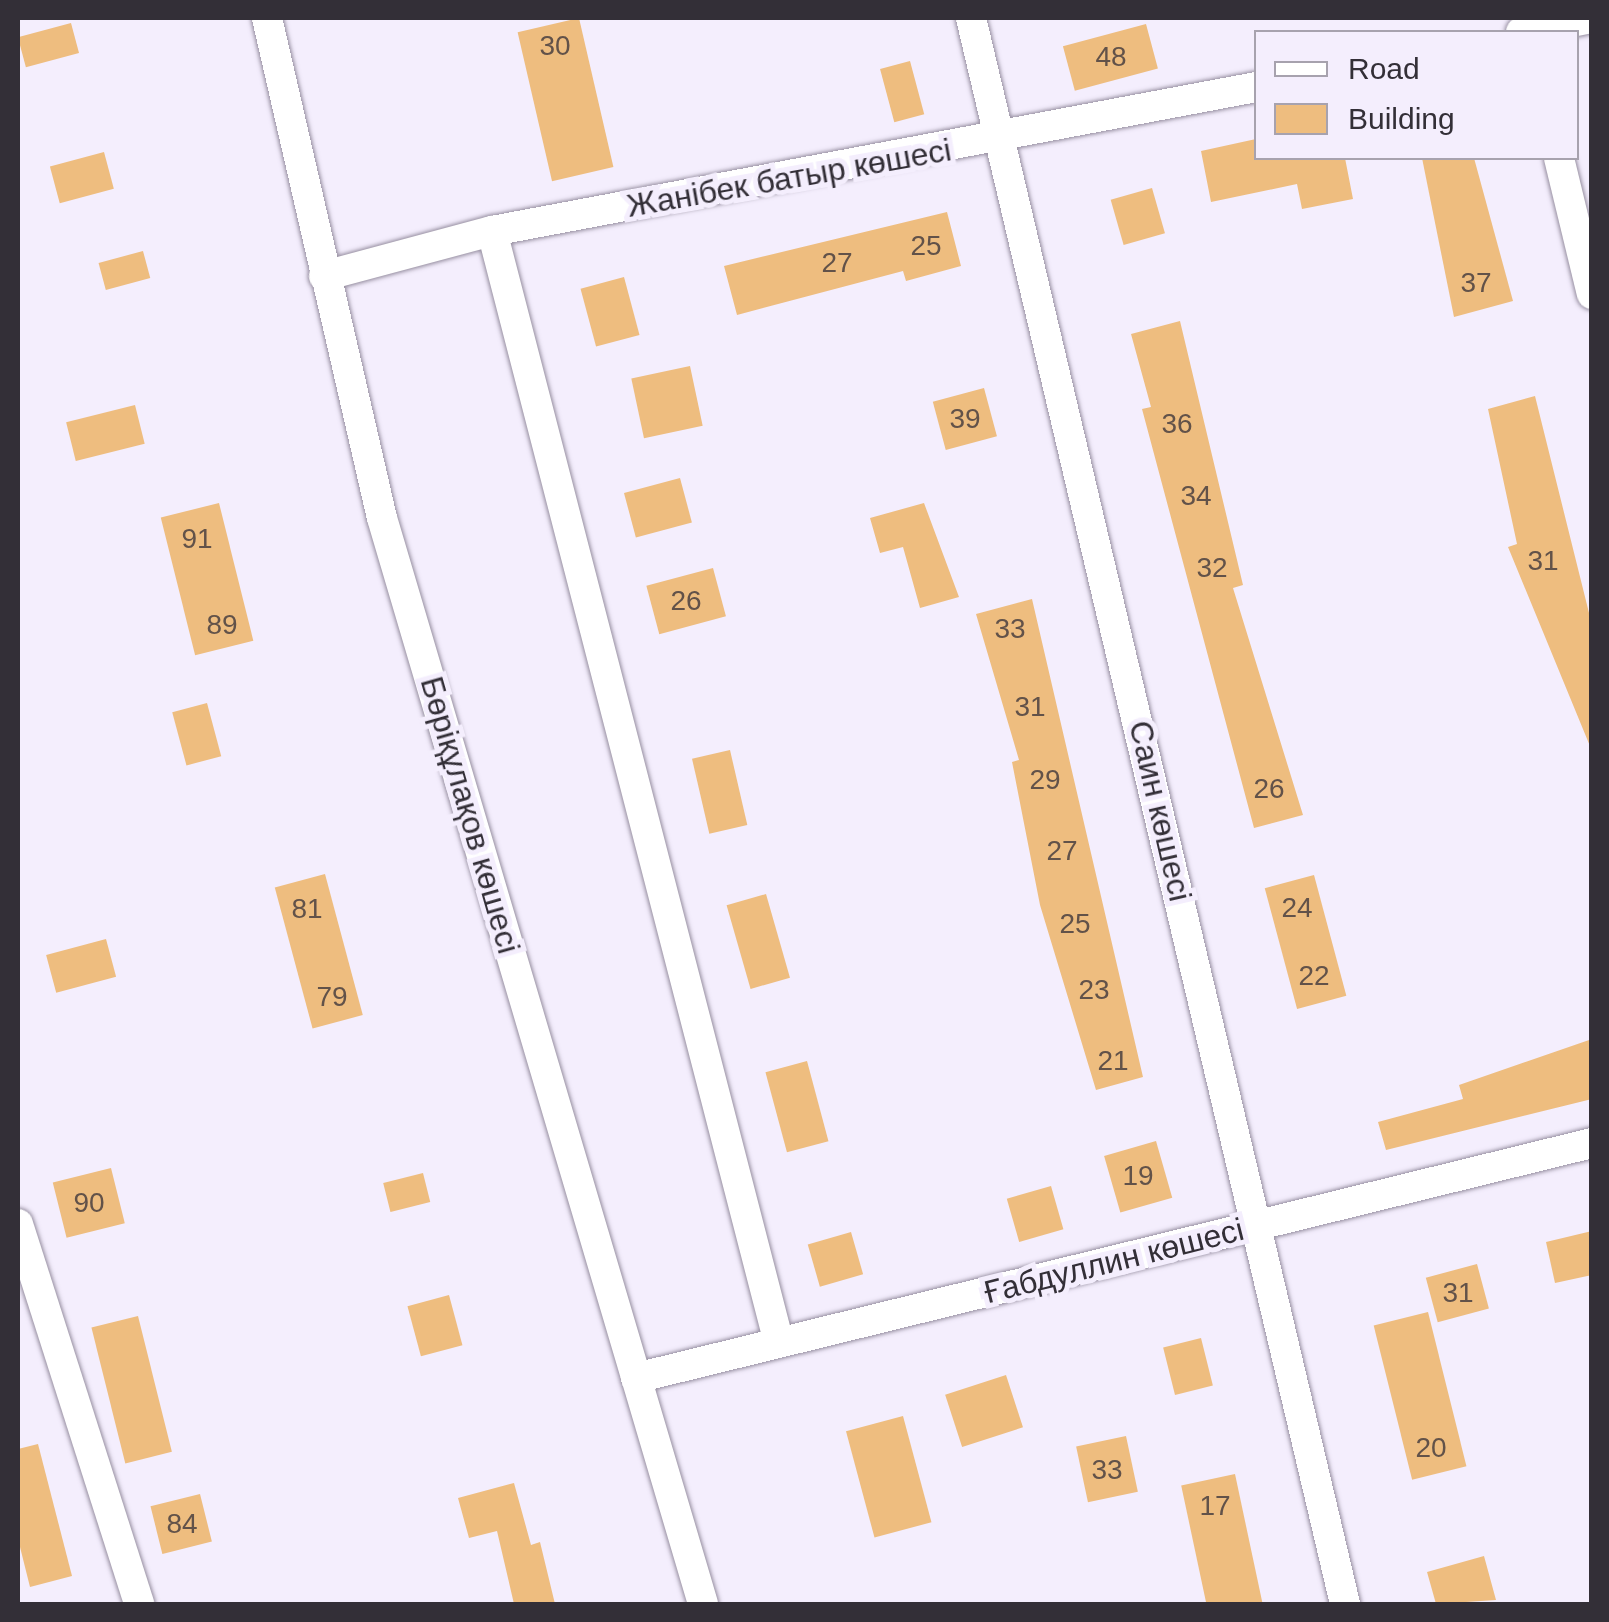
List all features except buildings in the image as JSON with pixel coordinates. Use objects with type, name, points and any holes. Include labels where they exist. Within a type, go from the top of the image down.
[{"type":"street","name":"Бөріқұлақов көшесі","points":[[267,18],[382,518],[703,1604]]},
{"type":"street","name":"Саин көшесі","points":[[971,18],[1345,1604]]},
{"type":"street","points":[[1526,28],[1592,18]]},
{"type":"street","name":"Жанібек батыр көшесі","points":[[324,276],[492,230],[1000,140],[1254,87]]},
{"type":"street","points":[[1558,160],[1592,294]]},
{"type":"street","points":[[492,230],[778,1343]]},
{"type":"street","name":"Ғабдуллин көшесі","points":[[636,1378],[1592,1143]]},
{"type":"street","points":[[18,1224],[139,1604]]}]
